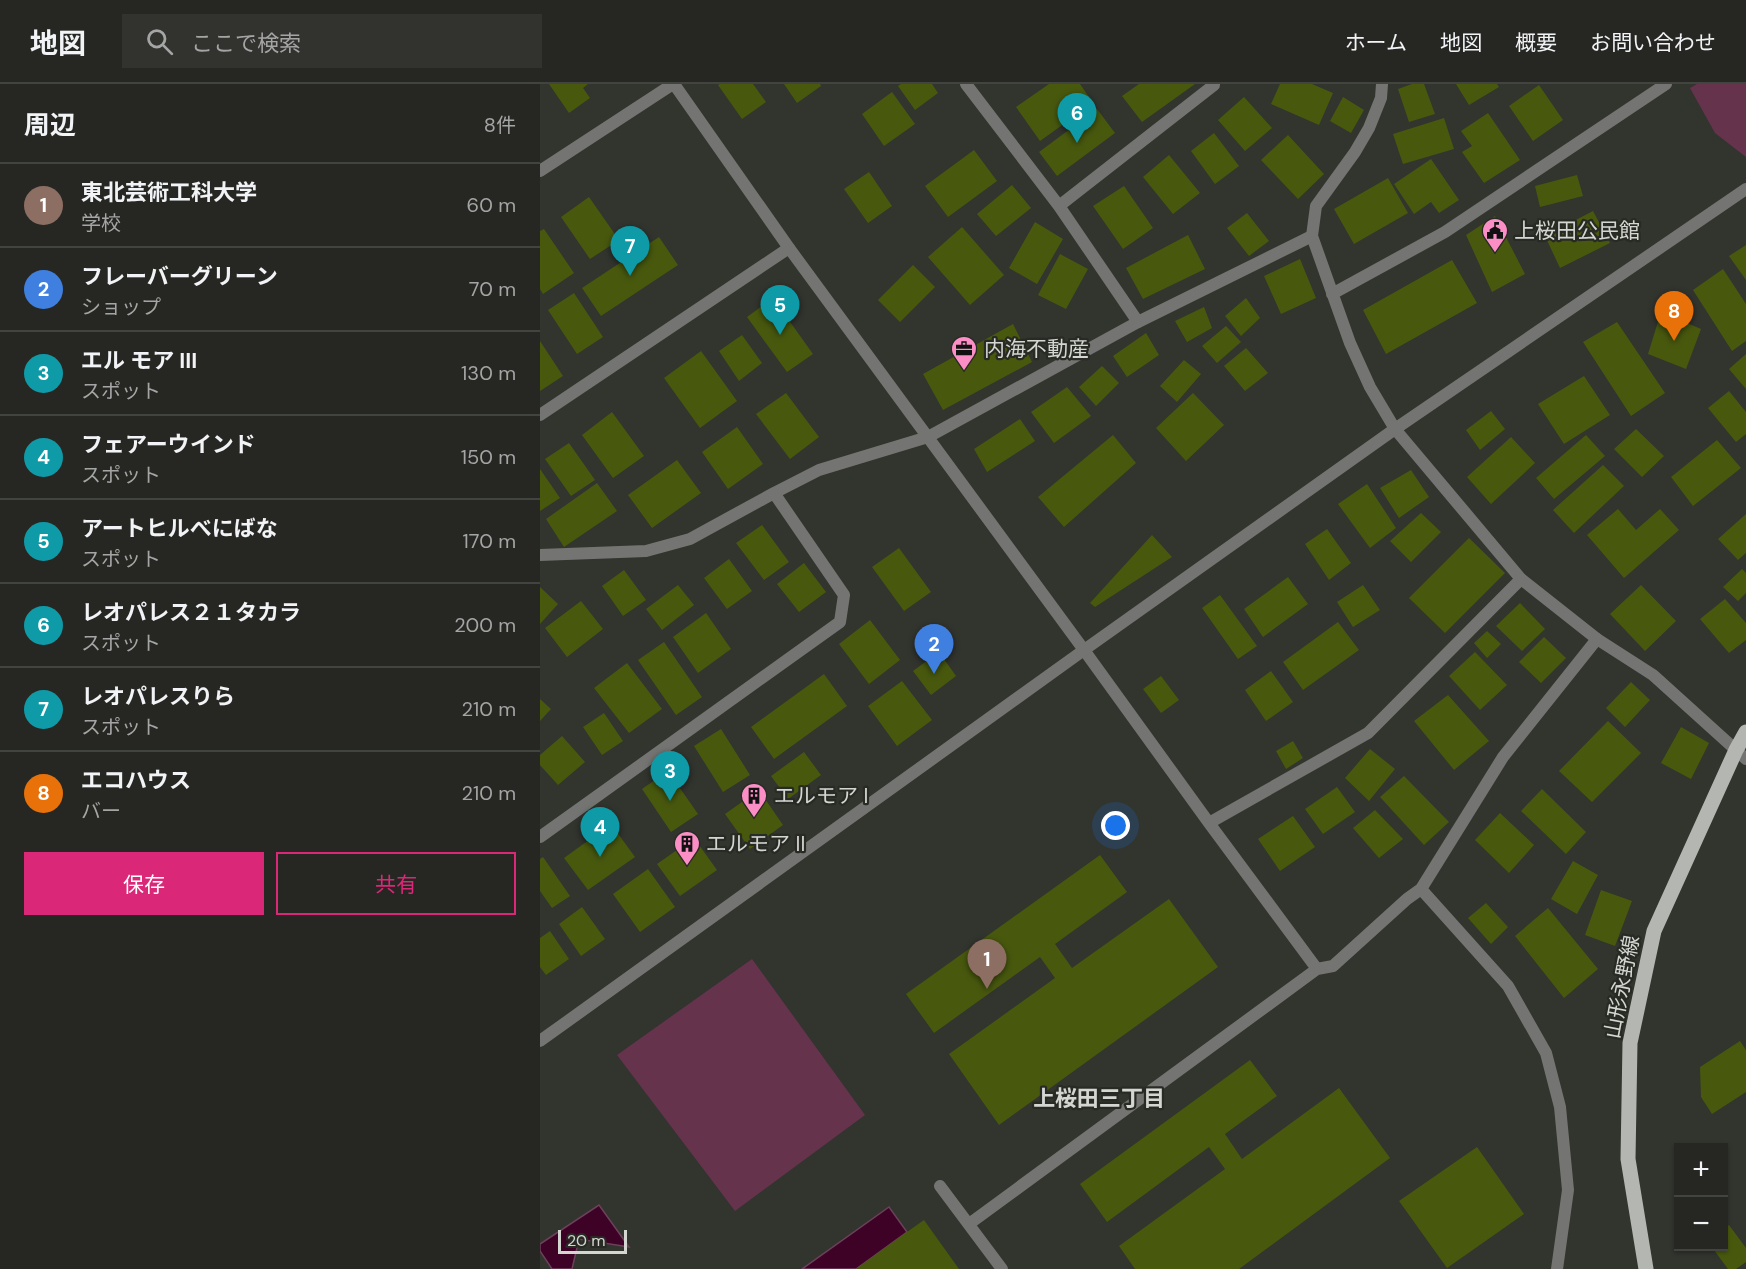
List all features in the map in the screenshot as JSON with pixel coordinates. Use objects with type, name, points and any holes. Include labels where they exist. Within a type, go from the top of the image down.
[{"type":"main road","name":"山形永野線","points":[[1646,1269],[1628,1159],[1630,1043],[1654,931],[1741,755],[1746,732]]},
{"type":"street","points":[[540,171],[673,84],[789,248],[1317,969]]},
{"type":"street","points":[[966,84],[1059,206],[1138,322]]},
{"type":"street","points":[[1059,206],[1214,84]]},
{"type":"street","points":[[1383,84],[1381,98],[1369,128],[1316,206],[1312,236],[1350,343],[1370,387],[1395,429],[1521,579],[1597,639],[1653,675],[1741,755]]},
{"type":"street","points":[[1332,294],[1445,232],[1666,84]]},
{"type":"street","points":[[540,1041],[1395,429],[1746,189]]},
{"type":"street","points":[[540,555],[646,551],[690,539],[819,470],[928,437],[1138,322],[1312,236]]},
{"type":"street","points":[[540,415],[789,248]]},
{"type":"street","points":[[540,837],[840,622],[844,595],[774,493]]},
{"type":"street","points":[[1209,823],[1368,733],[1521,579]]},
{"type":"street","points":[[969,1224],[1317,969],[1333,966],[1421,889],[1503,757],[1597,639]]},
{"type":"street","points":[[1421,889],[1508,986],[1546,1053],[1560,1107],[1568,1190],[1557,1269]]},
{"type":"street","points":[[940,1186],[1002,1269]]},
{"type":"shaded area","points":[[1697,84],[1746,84],[1746,157],[1715,133],[1690,88]]},
{"type":"shaded area","points":[[752,959],[865,1115],[735,1211],[617,1055]]},
{"type":"shaded area","points":[[599,1205],[629,1247],[579,1239],[572,1269],[552,1269],[540,1251],[540,1244]]},
{"type":"shaded area","points":[[889,1207],[907,1232],[856,1269],[802,1269]]},
{"type":"building","points":[[549,84],[588,84],[583,88],[590,98],[569,113]]},
{"type":"building","points":[[753,84],[766,102],[742,119],[718,85]]},
{"type":"building","points":[[784,84],[820,84],[821,86],[797,103]]},
{"type":"building","points":[[901,84],[932,84],[938,93],[915,110],[898,86]]},
{"type":"building","points":[[1049,84],[1080,84],[1093,103],[1040,141],[1016,107]]},
{"type":"building","points":[[1139,84],[1195,84],[1142,122],[1122,96]]},
{"type":"building","points":[[1280,84],[1312,84],[1333,93],[1319,125],[1271,104]]},
{"type":"building","points":[[1412,84],[1424,84],[1435,114],[1409,122],[1398,89]]},
{"type":"building","points":[[1456,84],[1497,84],[1499,87],[1469,105]]},
{"type":"building","points":[[1539,85],[1563,120],[1533,141],[1509,106]]},
{"type":"building","points":[[892,92],[915,124],[884,146],[862,114]]},
{"type":"building","points":[[1244,97],[1272,128],[1245,151],[1218,120]]},
{"type":"building","points":[[1343,97],[1364,110],[1351,133],[1330,121]]},
{"type":"building","points":[[1097,109],[1115,133],[1057,176],[1039,152]]},
{"type":"building","points":[[1488,113],[1520,160],[1484,183],[1462,152],[1472,146],[1461,131]]},
{"type":"building","points":[[1444,118],[1454,149],[1403,164],[1393,134]]},
{"type":"building","points":[[1214,133],[1239,166],[1215,184],[1191,151]]},
{"type":"building","points":[[1288,135],[1324,174],[1298,199],[1261,160]]},
{"type":"building","points":[[974,150],[997,181],[948,217],[925,186]]},
{"type":"building","points":[[1169,155],[1200,193],[1173,214],[1143,177]]},
{"type":"building","points":[[1431,159],[1459,200],[1439,213],[1431,202],[1414,214],[1394,184]]},
{"type":"building","points":[[869,172],[892,206],[868,223],[844,189]]},
{"type":"building","points":[[1577,175],[1583,196],[1540,207],[1535,186]]},
{"type":"building","points":[[1388,178],[1408,213],[1354,244],[1334,209]]},
{"type":"building","points":[[1012,185],[1031,208],[996,236],[977,214]]},
{"type":"building","points":[[1124,186],[1153,228],[1123,249],[1093,206]]},
{"type":"building","points":[[589,197],[619,240],[590,259],[561,217]]},
{"type":"building","points":[[1593,211],[1610,243],[1560,268],[1545,236]]},
{"type":"building","points":[[1247,213],[1269,241],[1249,256],[1227,228]]},
{"type":"building","name":"上桜田公民館","points":[[1495,216],[1525,274],[1492,292],[1466,235]]},
{"type":"building","points":[[1035,222],[1063,239],[1037,284],[1009,268]]},
{"type":"building","points":[[962,227],[1004,275],[970,305],[928,257]]},
{"type":"building","points":[[544,229],[574,273],[543,294],[540,289],[540,231]]},
{"type":"building","points":[[1188,235],[1205,269],[1143,299],[1126,268]]},
{"type":"building","points":[[659,237],[678,265],[601,316],[582,288]]},
{"type":"building","points":[[1746,245],[1746,280],[1729,256]]},
{"type":"building","points":[[1060,254],[1088,269],[1066,309],[1038,295]]},
{"type":"building","points":[[1300,259],[1316,298],[1281,314],[1264,276]]},
{"type":"building","points":[[1452,260],[1477,303],[1386,354],[1363,310]]},
{"type":"building","points":[[913,265],[935,287],[900,322],[878,300]]},
{"type":"building","points":[[1723,269],[1746,304],[1746,341],[1732,351],[1693,290]]},
{"type":"building","points":[[574,293],[603,337],[577,354],[548,310]]},
{"type":"building","points":[[773,298],[813,354],[787,372],[747,317]]},
{"type":"building","points":[[1246,298],[1260,318],[1241,336],[1225,316]]},
{"type":"building","points":[[1204,307],[1212,328],[1187,342],[1175,321]]},
{"type":"building","points":[[1661,312],[1701,329],[1686,369],[1648,354]]},
{"type":"building","points":[[1617,322],[1665,393],[1631,416],[1583,342]]},
{"type":"building","points":[[1013,324],[1032,362],[943,410],[923,374]]},
{"type":"building","points":[[1226,326],[1241,342],[1217,363],[1202,346]]},
{"type":"building","points":[[1146,333],[1159,355],[1127,377],[1113,356]]},
{"type":"building","points":[[742,335],[762,363],[739,381],[719,351]]},
{"type":"building","points":[[540,341],[563,376],[540,391]]},
{"type":"building","points":[[1246,348],[1268,373],[1245,391],[1224,366]]},
{"type":"building","points":[[701,351],[737,401],[700,428],[664,378]]},
{"type":"building","points":[[1746,354],[1746,389],[1729,369]]},
{"type":"building","points":[[1184,360],[1201,374],[1177,402],[1160,386]]},
{"type":"building","points":[[1102,366],[1119,383],[1096,406],[1079,387]]},
{"type":"building","points":[[1584,376],[1610,415],[1564,444],[1538,404]]},
{"type":"building","points":[[1067,387],[1091,416],[1054,443],[1031,412]]},
{"type":"building","points":[[1729,391],[1746,412],[1746,434],[1736,442],[1708,408]]},
{"type":"building","points":[[786,393],[819,437],[790,459],[756,414]]},
{"type":"building","points":[[1193,393],[1224,425],[1186,461],[1156,428]]},
{"type":"building","points":[[1491,411],[1505,429],[1480,450],[1466,430]]},
{"type":"building","points":[[612,412],[644,456],[613,478],[582,435]]},
{"type":"building","points":[[1020,419],[1035,441],[987,472],[974,449]]},
{"type":"building","points":[[737,427],[763,464],[728,489],[702,452]]},
{"type":"building","points":[[1636,429],[1664,456],[1642,477],[1614,449]]},
{"type":"building","points":[[1113,435],[1136,463],[1064,527],[1038,497]]},
{"type":"building","points":[[1586,435],[1605,456],[1554,499],[1536,478]]},
{"type":"building","points":[[1511,437],[1535,463],[1491,504],[1467,477]]},
{"type":"building","points":[[1717,440],[1741,468],[1693,506],[1671,477]]},
{"type":"building","points":[[569,443],[595,480],[571,496],[545,459]]},
{"type":"building","points":[[677,460],[701,493],[652,528],[628,495]]},
{"type":"building","points":[[1603,465],[1624,486],[1574,533],[1553,510]]},
{"type":"building","points":[[540,469],[560,498],[540,511]]},
{"type":"building","points":[[1411,470],[1429,497],[1399,518],[1380,488]]},
{"type":"building","points":[[597,483],[617,511],[564,547],[546,519]]},
{"type":"building","points":[[1367,484],[1396,528],[1370,548],[1338,504]]},
{"type":"building","points":[[1618,509],[1636,530],[1660,509],[1679,530],[1624,578],[1587,535]]},
{"type":"building","points":[[1421,513],[1441,532],[1411,562],[1390,541]]},
{"type":"building","points":[[1746,514],[1746,553],[1738,560],[1718,539]]},
{"type":"building","points":[[762,525],[789,562],[764,580],[736,543]]},
{"type":"building","points":[[1327,529],[1351,563],[1329,580],[1305,544]]},
{"type":"building","points":[[1152,535],[1172,557],[1095,607],[1090,603]]},
{"type":"building","points":[[1469,538],[1505,573],[1445,633],[1409,598]]},
{"type":"building","points":[[899,548],[931,592],[904,611],[872,567]]},
{"type":"building","points":[[729,559],[752,591],[727,609],[704,578]]},
{"type":"building","points":[[804,563],[826,592],[799,612],[777,584]]},
{"type":"building","points":[[1742,569],[1746,573],[1746,593],[1738,601],[1723,587]]},
{"type":"building","points":[[624,570],[646,600],[623,616],[602,586]]},
{"type":"building","points":[[1288,577],[1308,604],[1263,637],[1244,609]]},
{"type":"building","points":[[678,585],[694,605],[662,630],[646,609]]},
{"type":"building","points":[[1363,585],[1380,610],[1353,627],[1337,602]]},
{"type":"building","points":[[1641,585],[1676,621],[1645,651],[1610,614]]},
{"type":"building","points":[[540,587],[558,604],[540,624]]},
{"type":"building","points":[[1220,595],[1257,646],[1238,659],[1202,608]]},
{"type":"building","points":[[1725,599],[1746,623],[1746,640],[1729,653],[1700,619]]},
{"type":"building","points":[[581,601],[603,629],[567,657],[545,628]]},
{"type":"building","points":[[1520,603],[1545,629],[1522,651],[1496,626]]},
{"type":"building","points":[[706,613],[731,649],[698,673],[673,637]]},
{"type":"building","points":[[870,620],[900,660],[869,684],[839,644]]},
{"type":"building","points":[[1338,622],[1359,650],[1303,690],[1283,662]]},
{"type":"building","points":[[1487,631],[1501,644],[1487,658],[1474,643]]},
{"type":"building","points":[[1544,637],[1566,658],[1541,683],[1519,662]]},
{"type":"building","points":[[664,642],[702,697],[676,715],[638,660]]},
{"type":"building","points":[[939,652],[956,676],[931,695],[913,671]]},
{"type":"building","points":[[1475,652],[1507,685],[1480,710],[1449,676]]},
{"type":"building","points":[[627,663],[662,709],[629,733],[594,688]]},
{"type":"building","points":[[1271,671],[1293,702],[1266,721],[1245,690]]},
{"type":"building","points":[[824,674],[847,706],[774,759],[751,727]]},
{"type":"building","points":[[1161,676],[1179,700],[1161,713],[1143,689]]},
{"type":"building","points":[[902,681],[932,720],[897,746],[868,706]]},
{"type":"building","points":[[1631,682],[1650,700],[1625,727],[1606,708]]},
{"type":"building","points":[[1448,695],[1489,741],[1454,770],[1414,721]]},
{"type":"building","points":[[540,699],[551,709],[540,721]]},
{"type":"building","points":[[604,713],[623,741],[602,755],[583,727]]},
{"type":"building","points":[[1608,721],[1641,753],[1592,802],[1559,771]]},
{"type":"building","points":[[1681,727],[1709,743],[1691,779],[1661,763]]},
{"type":"building","points":[[721,729],[750,775],[723,792],[694,746]]},
{"type":"building","points":[[562,736],[585,762],[558,785],[540,765],[540,755]]},
{"type":"building","points":[[1293,741],[1303,758],[1286,769],[1276,751]]},
{"type":"building","points":[[1370,749],[1395,769],[1369,801],[1345,778]]},
{"type":"building","points":[[804,752],[821,775],[788,799],[771,776]]},
{"type":"building","points":[[668,771],[698,814],[671,832],[642,789]]},
{"type":"building","points":[[1404,776],[1449,822],[1424,845],[1380,797]]},
{"type":"building","points":[[1337,787],[1355,812],[1323,834],[1305,809]]},
{"type":"building","points":[[1542,789],[1586,832],[1566,854],[1521,811]]},
{"type":"building","name":"エルモア I","points":[[759,790],[783,825],[750,849],[725,814]]},
{"type":"building","points":[[1375,810],[1403,839],[1379,858],[1353,828]]},
{"type":"building","points":[[1500,813],[1534,845],[1509,873],[1475,840]]},
{"type":"building","points":[[1293,816],[1315,847],[1280,871],[1258,839]]},
{"type":"building","points":[[611,824],[635,857],[588,890],[564,858]]},
{"type":"building","name":"エルモア II","points":[[694,838],[717,870],[680,896],[657,864]]},
{"type":"building","points":[[1100,855],[1127,892],[1055,944],[1072,968],[1169,899],[1218,967],[999,1125],[949,1054],[1055,978],[1040,957],[934,1033],[906,994]]},
{"type":"building","points":[[543,857],[570,896],[552,908],[540,891],[540,859]]},
{"type":"building","points":[[1573,861],[1598,875],[1577,914],[1551,899]]},
{"type":"building","points":[[648,869],[675,907],[640,932],[613,894]]},
{"type":"building","points":[[1601,890],[1632,901],[1615,946],[1585,935]]},
{"type":"building","points":[[1486,903],[1508,927],[1491,944],[1468,918]]},
{"type":"building","points":[[582,907],[605,939],[581,956],[559,924]]},
{"type":"building","points":[[1548,908],[1598,969],[1564,998],[1515,936]]},
{"type":"building","points":[[550,931],[569,959],[546,975],[540,967],[540,938]]},
{"type":"building","points":[[1740,1041],[1746,1050],[1746,1092],[1712,1114],[1701,1097],[1700,1067]]},
{"type":"building","points":[[1250,1060],[1277,1096],[1225,1134],[1242,1159],[1339,1088],[1390,1158],[1239,1269],[1135,1269],[1119,1246],[1225,1169],[1209,1147],[1107,1222],[1080,1184]]},
{"type":"building","points":[[1477,1147],[1524,1214],[1447,1268],[1399,1201]]},
{"type":"building","points":[[924,1220],[959,1269],[856,1269],[907,1232]]},
{"type":"building","points":[[1728,1226],[1746,1248],[1746,1262],[1736,1269],[1728,1269],[1715,1251],[1728,1251]]},
{"type":"place","name":"レオパレス２１タカラ","points":[[1077,143]]},
{"type":"place","name":"上桜田公民館","points":[[1495,254]]},
{"type":"place","name":"レオパレスりら","points":[[630,276]]},
{"type":"place","name":"アートヒルべにばな","points":[[780,335]]},
{"type":"place","name":"エコハウス","points":[[1674,341]]},
{"type":"place","name":"内海不動産","points":[[964,372]]},
{"type":"place","name":"フレーバーグリーン","points":[[934,674]]},
{"type":"place","name":"エル モア III","points":[[670,801]]},
{"type":"place","name":"エルモア I","points":[[754,819]]},
{"type":"place","name":"フェアーウインド","points":[[600,857]]},
{"type":"place","name":"エルモア II","points":[[687,867]]},
{"type":"place","name":"東北芸術工科大学","points":[[987,989]]},
{"type":"district","name":"上桜田三丁目","points":[[1099,1098]]}]
